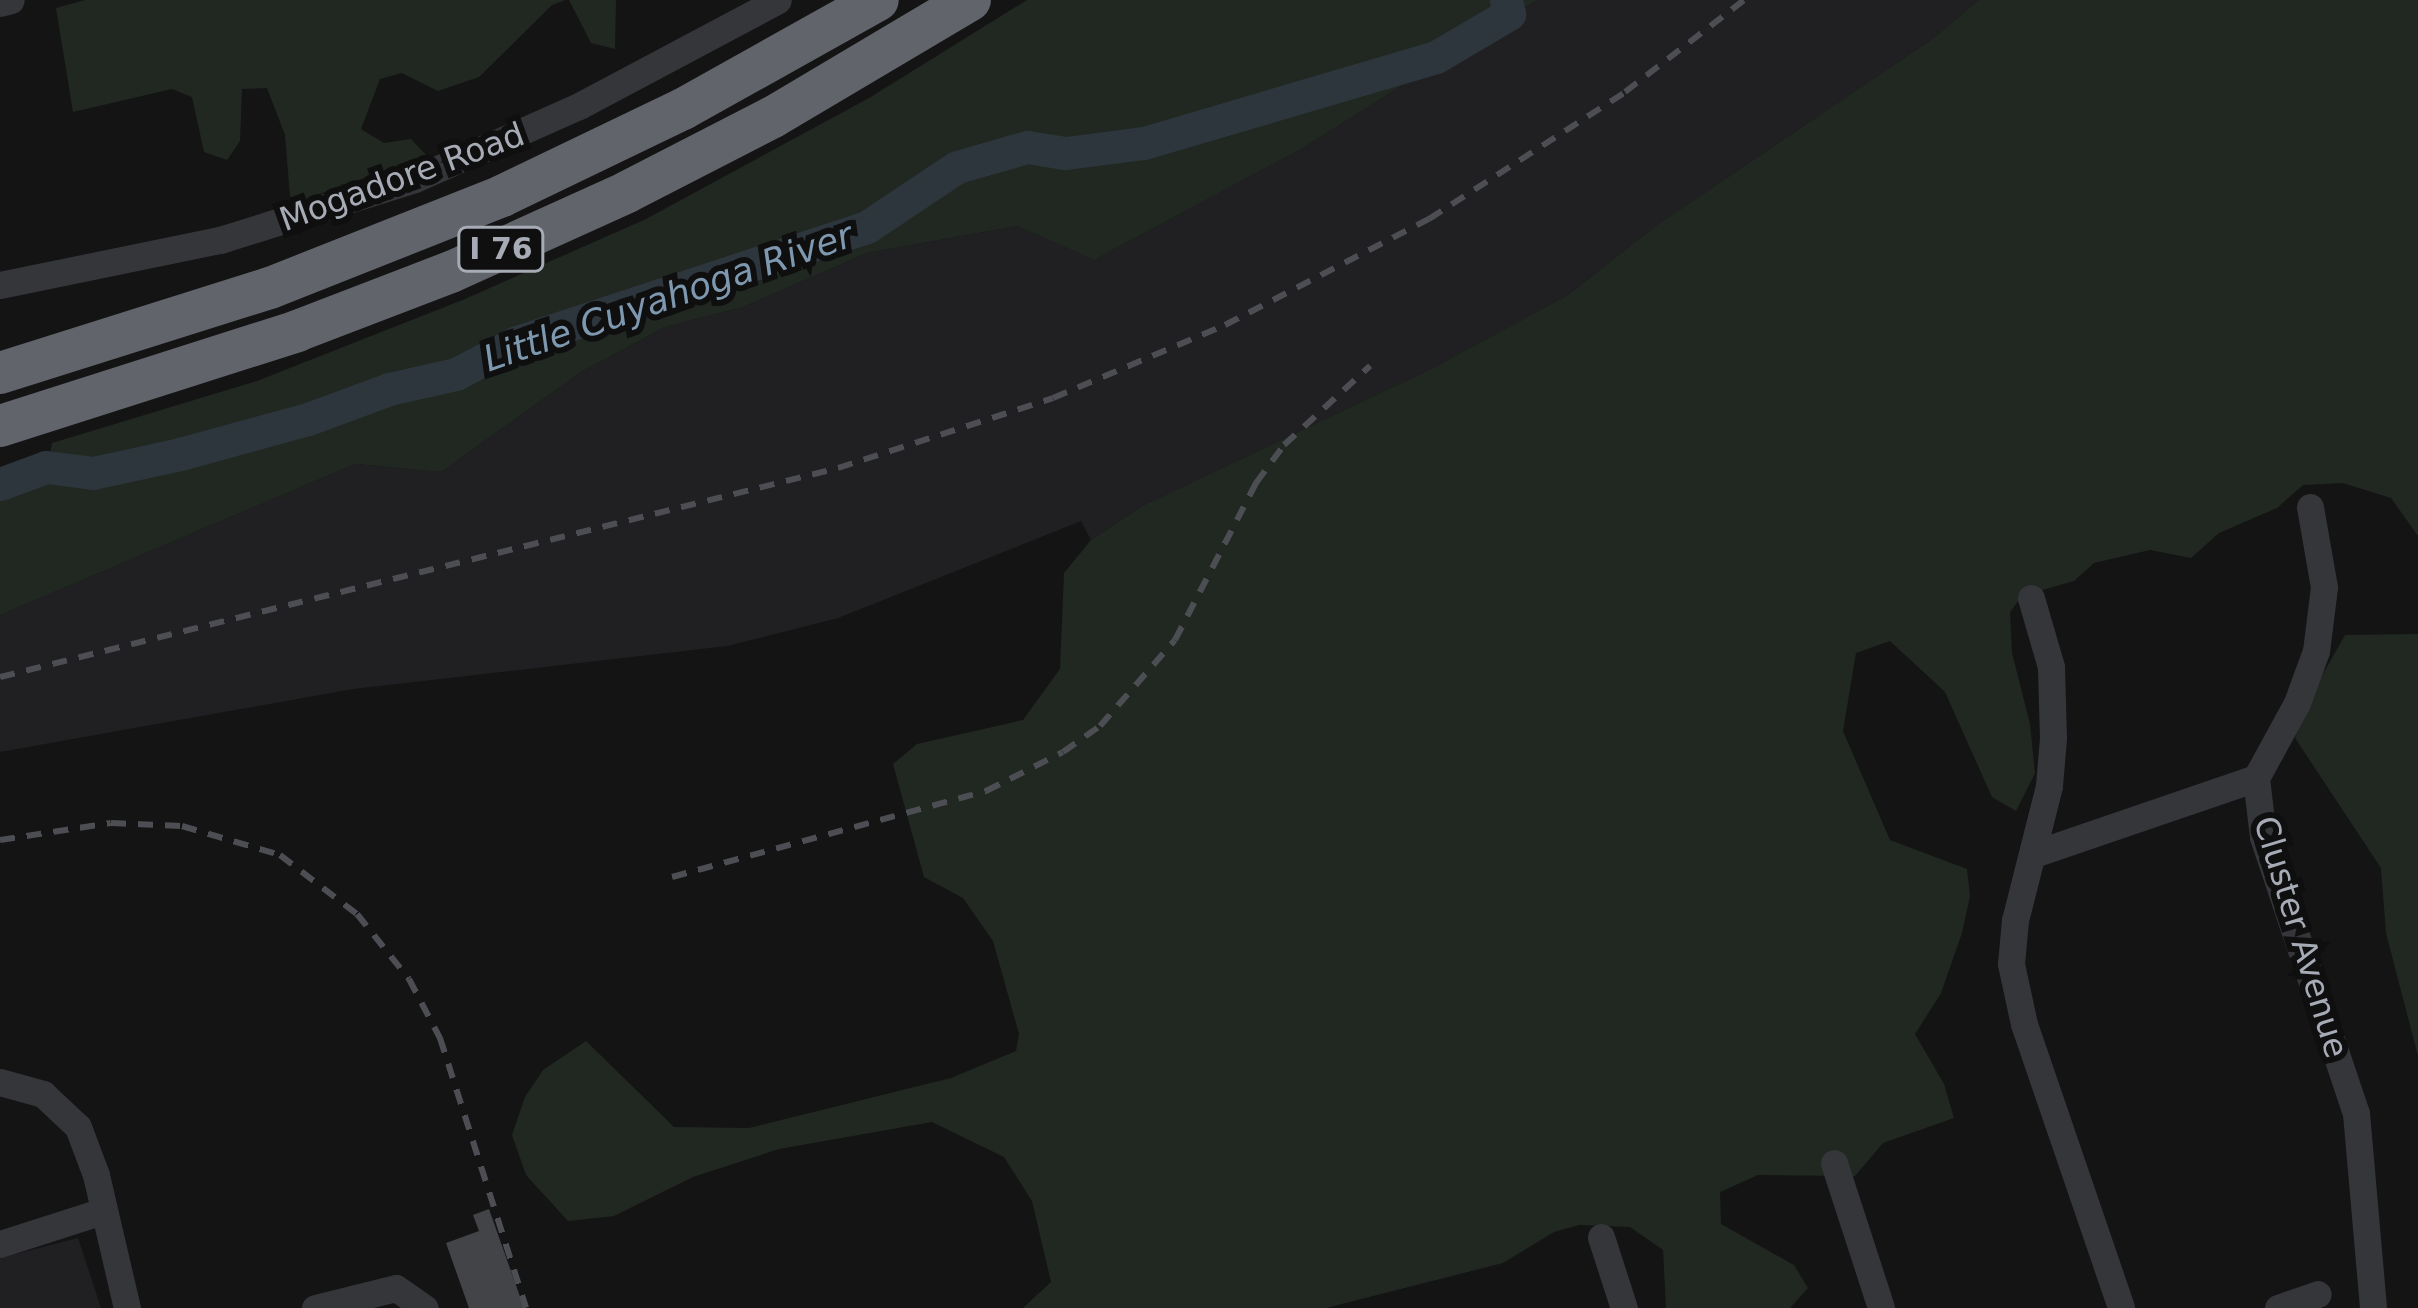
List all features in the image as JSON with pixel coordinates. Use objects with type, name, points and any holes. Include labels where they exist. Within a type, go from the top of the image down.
[{"type":"highway","name":"I 76","points":[[0,373],[292,280],[502,196],[683,109],[878,0]]},
{"type":"highway","name":"I 76","points":[[0,426],[298,331],[451,272],[627,192],[773,117],[970,0]]},
{"type":"street","points":[[0,3],[11,0]]},
{"type":"street","name":"Mogadore Road","points":[[0,286],[220,240],[415,179],[579,106],[778,0]]},
{"type":"street","name":"Cluster Avenue","points":[[2310,507],[2322,566],[2319,635],[2297,704],[2256,778],[2263,837],[2356,1113],[2373,1308]]},
{"type":"street","points":[[2031,598],[2051,668],[2054,708],[2049,786],[2014,920],[2011,964],[2024,1024],[2121,1308]]},
{"type":"street","points":[[2034,854],[2256,778]]},
{"type":"street","points":[[0,1082],[44,1094],[78,1127],[127,1308]]},
{"type":"street","points":[[1834,1163],[1881,1308]]},
{"type":"street","points":[[0,1244],[103,1211]]},
{"type":"street","points":[[1601,1238],[1624,1308]]},
{"type":"street","points":[[315,1308],[396,1288],[425,1308]]},
{"type":"street","points":[[2278,1308],[2318,1294]]},
{"type":"shaded area","points":[[85,0],[565,0],[552,5],[479,77],[438,91],[402,73],[380,79],[361,129],[384,143],[411,139],[427,156],[305,199],[290,197],[285,135],[267,88],[242,89],[240,141],[227,160],[204,152],[192,97],[172,89],[73,112],[56,8]]},
{"type":"shaded area","points":[[569,0],[616,0],[615,49],[591,43]]},
{"type":"shaded area","points":[[1027,0],[1537,0],[1303,148],[1094,260],[1017,226],[867,253],[743,307],[665,327],[581,372],[441,472],[355,464],[0,615],[0,469],[50,454],[52,443],[257,381],[465,299],[646,219],[869,98]]},
{"type":"shaded area","points":[[1537,0],[1979,0],[1931,40],[1657,225],[1568,295],[1429,370],[1142,506],[1091,540],[1081,521],[838,618],[727,646],[353,689],[0,752],[0,615],[355,464],[441,472],[581,372],[665,327],[743,307],[867,253],[1017,226],[1094,260],[1303,148]]},
{"type":"shaded area","points":[[1979,0],[2418,0],[2418,536],[2391,498],[2343,483],[2303,485],[2277,508],[2219,533],[2191,558],[2150,550],[2094,563],[2074,581],[2022,596],[2010,612],[2012,653],[2030,724],[2035,773],[2016,811],[1992,797],[1945,692],[1890,641],[1856,653],[1843,731],[1890,840],[1967,869],[1970,896],[1962,933],[1941,993],[1915,1034],[1944,1084],[1954,1118],[1883,1143],[1855,1176],[1758,1175],[1720,1192],[1721,1224],[1794,1265],[1808,1288],[1790,1308],[1666,1308],[1663,1250],[1630,1227],[1579,1225],[1554,1232],[1503,1263],[1326,1308],[1023,1308],[1051,1282],[1032,1201],[1004,1157],[932,1122],[779,1149],[693,1177],[614,1216],[568,1221],[526,1175],[512,1135],[525,1097],[543,1070],[586,1041],[674,1127],[749,1128],[951,1078],[1016,1051],[1019,1034],[993,941],[963,898],[924,877],[893,764],[917,744],[1023,720],[1060,669],[1064,573],[1091,540],[1142,506],[1429,370],[1568,295],[1657,225],[1931,40]]},
{"type":"shaded area","points":[[2418,634],[2418,1056],[2386,933],[2381,868],[2295,738],[2312,693],[2345,635]]},
{"type":"shaded area","points":[[78,1238],[101,1308],[0,1308],[0,1258]]},
{"type":"building","points":[[489,1209],[524,1308],[469,1308],[446,1243],[479,1231],[473,1215]]},
{"type":"waterway","name":"Little Cuyahoga River","points":[[0,484],[46,467],[93,473],[180,454],[308,419],[389,389],[456,374],[517,342],[867,227],[957,167],[1027,147],[1066,153],[1144,143],[1436,57],[1509,14],[1506,0]]},
{"type":"railway","points":[[0,677],[838,468],[1053,398],[1225,325],[1429,219],[1625,92],[1744,0]]},
{"type":"railway","points":[[672,877],[986,791],[1063,752],[1100,726],[1175,640],[1256,483],[1284,445],[1370,366]]},
{"type":"railway","points":[[0,840],[111,823],[182,826],[280,855],[357,914],[409,979],[440,1038],[526,1308]]}]
